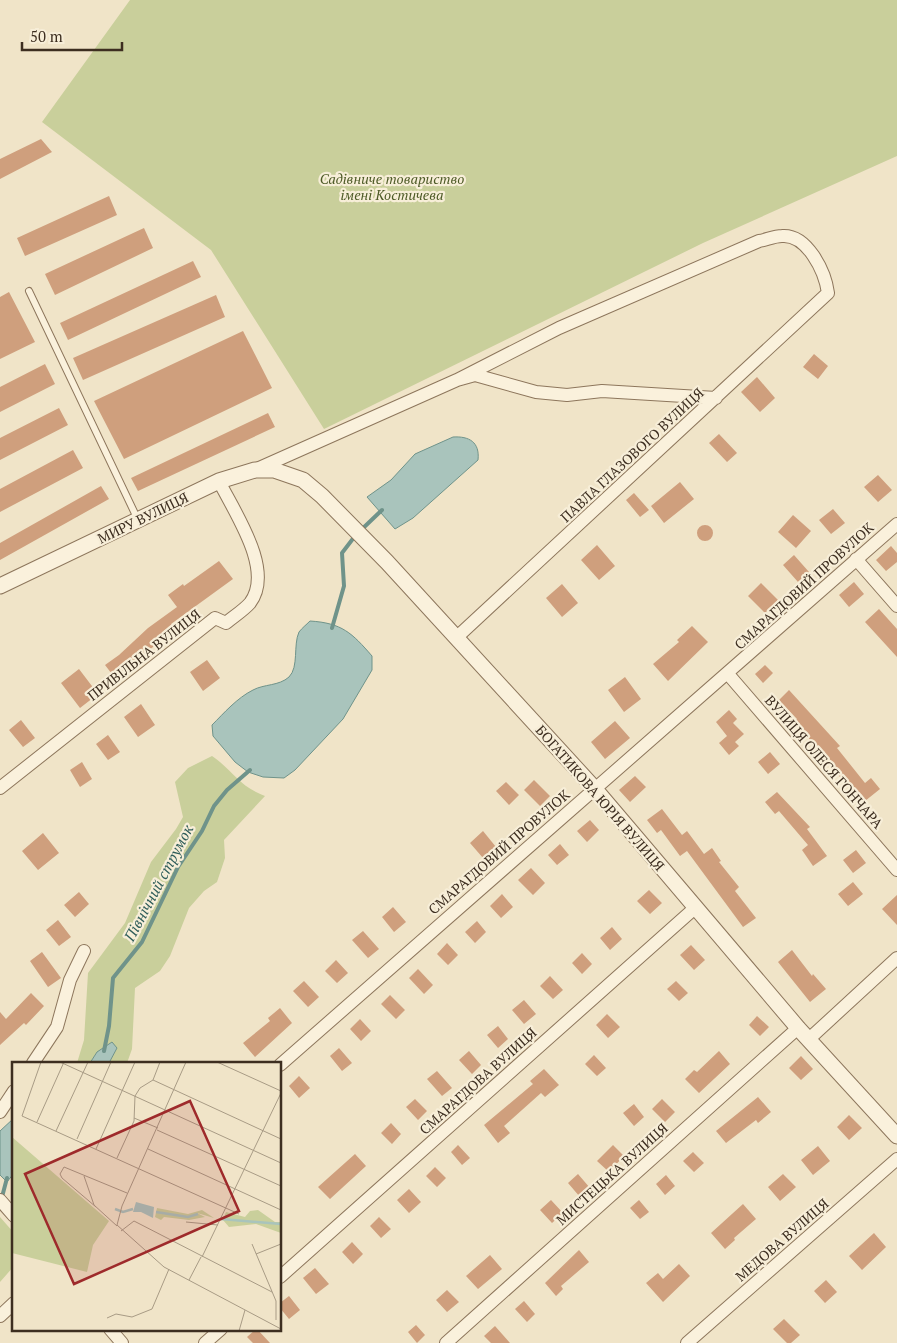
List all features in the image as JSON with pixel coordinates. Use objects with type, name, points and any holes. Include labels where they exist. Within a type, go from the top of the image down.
[{"type":"street","name":"ПАВЛА ГЛАЗОВОГО ВУЛИЦЯ","points":[[456,638],[828,293],[817,263],[805,246],[794,238],[782,236],[758,241],[559,328],[457,380]]},
{"type":"street","points":[[255,470],[457,380],[475,376],[536,392],[567,395],[622,391],[677,397],[716,398]]},
{"type":"street","name":"МИРУ ВУЛИЦЯ","points":[[0,586],[219,481],[255,470],[274,470],[290,475]]},
{"type":"street","name":"БОГАТИКОВА ЮРІЯ ВУЛИЦЯ","points":[[290,475],[303,480],[322,496],[387,562],[595,789],[798,1028],[897,1136]]},
{"type":"street","name":"ПРИВІЛЬНА ВУЛИЦЯ","points":[[0,788],[215,618],[226,623],[250,603],[259,581],[258,560],[219,481]]},
{"type":"street","name":"СМАРАГДОВИЙ ПРОВУЛОК","points":[[281,1064],[897,524]]},
{"type":"street","points":[[856,559],[897,606]]},
{"type":"street","name":"ВУЛИЦЯ ОЛЕСЯ ГОНЧАРА","points":[[728,674],[897,870]]},
{"type":"street","name":"СМАРАГДОВА ВУЛИЦЯ","points":[[281,1276],[696,908]]},
{"type":"street","points":[[34,1062],[57,1027],[70,980],[84,951]]},
{"type":"street","points":[[809,1040],[897,958]]},
{"type":"street","name":"МИСТЕЦЬКА ВУЛИЦЯ","points":[[446,1343],[798,1028]]},
{"type":"street","points":[[0,1112],[12,1094]]},
{"type":"street","name":"МЕДОВА ВУЛИЦЯ","points":[[687,1343],[897,1159]]},
{"type":"street","points":[[0,1200],[12,1214]]},
{"type":"street","points":[[0,1316],[12,1305]]},
{"type":"street","points":[[111,1330],[122,1343]]},
{"type":"street","points":[[205,1343],[220,1330]]},
{"type":"lane","points":[[29,291],[138,521]]},
{"type":"green space","name":"Садівниче товариство імені Костичева","points":[[130,0],[897,0],[897,156],[703,243],[324,429],[211,250],[42,122]]},
{"type":"green space","points":[[212,756],[248,788],[265,796],[224,840],[225,858],[217,882],[204,891],[189,908],[170,956],[160,971],[135,988],[132,1049],[127,1062],[110,1062],[117,1048],[97,1052],[91,1062],[77,1062],[84,1040],[88,973],[125,923],[151,862],[183,817],[175,782],[188,768]]},
{"type":"green space","points":[[0,1217],[12,1231],[12,1268],[0,1282]]},
{"type":"water","points":[[453,437],[472,441],[477,449],[478,460],[413,518],[395,529],[367,497],[391,480],[415,454]]},
{"type":"water","points":[[310,621],[330,624],[352,635],[372,656],[372,670],[343,719],[295,770],[284,778],[263,777],[248,772],[235,762],[213,736],[212,725],[247,693],[257,688],[281,682],[289,677],[294,668],[297,637],[299,632]]},
{"type":"water","points":[[112,1042],[117,1048],[110,1062],[91,1062],[97,1052]]},
{"type":"water","points":[[12,1120],[12,1176],[7,1182],[0,1175],[0,1131]]},
{"type":"building","points":[[41,139],[52,152],[0,179],[0,159]]},
{"type":"building","points":[[109,196],[117,215],[25,256],[17,238]]},
{"type":"building","points":[[144,228],[153,248],[55,295],[45,274]]},
{"type":"building","points":[[193,261],[201,277],[68,340],[60,323]]},
{"type":"building","points":[[9,292],[35,342],[0,359],[0,297]]},
{"type":"building","points":[[216,295],[225,317],[83,380],[73,358]]},
{"type":"building","points":[[243,331],[272,388],[124,459],[94,401]]},
{"type":"building","points":[[814,354],[828,366],[818,379],[803,367]]},
{"type":"building","points":[[45,364],[55,384],[0,412],[0,387]]},
{"type":"building","points":[[757,377],[775,398],[760,412],[741,392]]},
{"type":"building","points":[[59,408],[68,425],[0,460],[0,438]]},
{"type":"building","points":[[268,413],[275,427],[138,491],[131,478]]},
{"type":"building","points":[[719,434],[737,453],[727,462],[709,443]]},
{"type":"building","points":[[73,450],[83,468],[0,512],[0,489]]},
{"type":"building","points":[[878,475],[892,490],[878,502],[864,487]]},
{"type":"building","points":[[680,482],[694,499],[664,523],[651,506]]},
{"type":"building","points":[[101,486],[109,499],[0,560],[0,543]]},
{"type":"building","points":[[634,493],[649,510],[640,517],[626,500]]},
{"type":"building","points":[[833,509],[845,523],[831,534],[819,520]]},
{"type":"building","points":[[793,515],[811,531],[796,548],[778,532]]},
{"type":"building","points":[[705,525],[713,533],[705,541],[697,533]]},
{"type":"building","points":[[597,545],[615,566],[599,580],[581,560]]},
{"type":"building","points":[[891,546],[897,553],[897,562],[886,571],[876,560]]},
{"type":"building","points":[[794,555],[809,572],[798,582],[783,565]]},
{"type":"building","points":[[219,561],[233,579],[171,624],[175,629],[115,678],[105,665],[119,655],[148,628],[177,607],[168,595]]},
{"type":"building","points":[[854,582],[864,594],[849,607],[839,595]]},
{"type":"building","points":[[761,583],[778,600],[765,613],[748,596]]},
{"type":"building","points":[[562,584],[578,603],[562,617],[546,598]]},
{"type":"building","points":[[879,609],[897,629],[897,657],[865,622]]},
{"type":"building","points":[[692,626],[708,642],[668,681],[653,664],[679,642],[677,640]]},
{"type":"building","points":[[207,660],[220,678],[203,691],[190,672]]},
{"type":"building","points":[[765,665],[773,673],[763,683],[755,674]]},
{"type":"building","points":[[79,669],[98,694],[80,708],[61,683]]},
{"type":"building","points":[[625,677],[641,699],[624,712],[608,690]]},
{"type":"building","points":[[789,690],[840,746],[837,748],[865,783],[871,778],[880,789],[865,801],[846,778],[843,781],[835,768],[794,722],[797,719],[779,700]]},
{"type":"building","points":[[141,704],[155,725],[138,737],[124,717]]},
{"type":"building","points":[[729,710],[737,719],[733,723],[744,734],[735,742],[739,746],[729,755],[719,743],[727,736],[716,722]]},
{"type":"building","points":[[21,720],[35,738],[23,747],[9,730]]},
{"type":"building","points":[[615,721],[630,738],[605,759],[591,742]]},
{"type":"building","points":[[108,735],[120,752],[108,760],[96,744]]},
{"type":"building","points":[[770,752],[780,764],[768,774],[758,762]]},
{"type":"building","points":[[82,762],[92,779],[80,787],[70,770]]},
{"type":"building","points":[[635,776],[646,787],[630,802],[619,790]]},
{"type":"building","points":[[534,780],[550,796],[540,806],[524,790]]},
{"type":"building","points":[[506,782],[519,795],[509,805],[496,791]]},
{"type":"building","points":[[777,792],[810,827],[807,829],[827,856],[813,866],[802,850],[808,845],[779,811],[775,814],[765,802]]},
{"type":"building","points":[[662,809],[682,835],[687,831],[704,854],[712,848],[721,861],[719,862],[739,887],[735,891],[756,918],[743,927],[687,851],[680,856],[661,830],[657,833],[647,820]]},
{"type":"building","points":[[590,820],[599,830],[587,842],[577,831]]},
{"type":"building","points":[[483,831],[496,847],[483,858],[470,843]]},
{"type":"building","points":[[43,833],[59,853],[38,870],[22,851]]},
{"type":"building","points":[[560,844],[569,855],[557,865],[548,855]]},
{"type":"building","points":[[856,850],[866,863],[853,873],[843,860]]},
{"type":"building","points":[[531,868],[545,883],[533,895],[518,880]]},
{"type":"building","points":[[853,882],[863,894],[848,906],[838,894]]},
{"type":"building","points":[[649,890],[662,903],[650,914],[637,901]]},
{"type":"building","points":[[79,892],[89,904],[75,917],[64,905]]},
{"type":"building","points":[[502,894],[513,907],[501,918],[490,906]]},
{"type":"building","points":[[897,895],[897,925],[882,909]]},
{"type":"building","points":[[393,907],[406,922],[394,932],[382,917]]},
{"type":"building","points":[[58,920],[71,937],[59,946],[46,930]]},
{"type":"building","points":[[477,921],[486,932],[475,943],[465,932]]},
{"type":"building","points":[[612,927],[622,939],[610,950],[600,938]]},
{"type":"building","points":[[363,931],[379,949],[368,958],[352,940]]},
{"type":"building","points":[[447,943],[458,955],[448,965],[437,954]]},
{"type":"building","points":[[691,945],[705,960],[694,970],[680,955]]},
{"type":"building","points":[[792,950],[812,976],[813,974],[826,989],[810,1002],[778,962]]},
{"type":"building","points":[[42,952],[61,978],[48,987],[30,961]]},
{"type":"building","points":[[582,953],[592,964],[582,974],[572,963]]},
{"type":"building","points":[[336,960],[348,973],[337,983],[325,971]]},
{"type":"building","points":[[418,969],[433,985],[424,994],[409,978]]},
{"type":"building","points":[[550,976],[563,990],[553,999],[540,986]]},
{"type":"building","points":[[304,981],[319,997],[308,1007],[293,991]]},
{"type":"building","points":[[676,981],[688,993],[679,1001],[667,989]]},
{"type":"building","points":[[31,993],[44,1006],[26,1025],[24,1023],[0,1045],[0,1012],[6,1019]]},
{"type":"building","points":[[390,995],[405,1010],[396,1019],[381,1004]]},
{"type":"building","points":[[524,1000],[536,1014],[524,1024],[512,1010]]},
{"type":"building","points":[[280,1008],[292,1023],[255,1057],[243,1043],[270,1021],[268,1018]]},
{"type":"building","points":[[607,1014],[620,1027],[608,1038],[596,1025]]},
{"type":"building","points":[[757,1016],[769,1027],[760,1036],[749,1025]]},
{"type":"building","points":[[360,1019],[371,1031],[361,1041],[350,1029]]},
{"type":"building","points":[[498,1026],[508,1039],[498,1048],[487,1035]]},
{"type":"building","points":[[339,1048],[352,1063],[342,1071],[330,1056]]},
{"type":"building","points":[[469,1051],[481,1065],[472,1074],[459,1060]]},
{"type":"building","points":[[719,1051],[730,1064],[699,1093],[685,1079],[694,1070],[697,1072]]},
{"type":"building","points":[[594,1055],[606,1068],[597,1076],[585,1064]]},
{"type":"building","points":[[801,1056],[813,1069],[801,1080],[789,1068]]},
{"type":"building","points":[[544,1069],[559,1085],[545,1097],[541,1093],[504,1126],[510,1133],[498,1143],[484,1125],[533,1084],[530,1081]]},
{"type":"building","points":[[437,1071],[452,1088],[442,1096],[427,1079]]},
{"type":"building","points":[[299,1076],[310,1088],[299,1098],[289,1086]]},
{"type":"building","points":[[758,1097],[771,1112],[758,1123],[756,1120],[726,1143],[716,1131]]},
{"type":"building","points":[[415,1099],[427,1111],[418,1120],[406,1107]]},
{"type":"building","points":[[662,1099],[675,1112],[665,1122],[652,1109]]},
{"type":"building","points":[[634,1104],[644,1117],[634,1126],[623,1113]]},
{"type":"building","points":[[849,1115],[862,1128],[849,1140],[837,1127]]},
{"type":"building","points":[[391,1123],[401,1134],[392,1144],[381,1133]]},
{"type":"building","points":[[458,1145],[470,1158],[462,1165],[451,1152]]},
{"type":"building","points":[[613,1145],[624,1156],[609,1172],[597,1161]]},
{"type":"building","points":[[818,1146],[830,1161],[813,1175],[801,1160]]},
{"type":"building","points":[[693,1152],[704,1163],[694,1172],[683,1161]]},
{"type":"building","points":[[355,1154],[366,1166],[330,1199],[318,1187]]},
{"type":"building","points":[[435,1167],[446,1178],[437,1187],[426,1176]]},
{"type":"building","points":[[578,1174],[590,1188],[580,1197],[568,1183]]},
{"type":"building","points":[[783,1174],[796,1187],[780,1201],[768,1187]]},
{"type":"building","points":[[666,1175],[675,1186],[665,1195],[656,1184]]},
{"type":"building","points":[[409,1189],[421,1202],[409,1213],[397,1200]]},
{"type":"building","points":[[551,1200],[563,1213],[552,1223],[540,1210]]},
{"type":"building","points":[[639,1200],[649,1212],[640,1219],[630,1208]]},
{"type":"building","points":[[743,1204],[756,1219],[734,1238],[735,1240],[725,1249],[711,1233]]},
{"type":"building","points":[[379,1217],[391,1229],[381,1238],[370,1226]]},
{"type":"building","points":[[874,1233],[886,1247],[862,1270],[849,1256]]},
{"type":"building","points":[[352,1242],[363,1254],[353,1264],[342,1252]]},
{"type":"building","points":[[579,1250],[589,1262],[561,1286],[563,1289],[556,1296],[545,1283]]},
{"type":"building","points":[[490,1255],[502,1269],[478,1289],[466,1276]]},
{"type":"building","points":[[679,1264],[690,1276],[663,1302],[646,1283],[658,1273],[663,1279]]},
{"type":"building","points":[[315,1268],[329,1284],[316,1294],[303,1278]]},
{"type":"building","points":[[826,1280],[837,1292],[825,1303],[814,1291]]},
{"type":"building","points":[[447,1290],[459,1302],[447,1312],[436,1300]]},
{"type":"building","points":[[289,1296],[300,1310],[289,1319],[281,1309],[281,1302]]},
{"type":"building","points":[[524,1301],[535,1314],[527,1322],[515,1309]]},
{"type":"building","points":[[784,1319],[800,1335],[791,1343],[787,1343],[773,1329]]},
{"type":"building","points":[[416,1325],[425,1335],[417,1343],[408,1332]]},
{"type":"building","points":[[495,1326],[510,1343],[491,1343],[484,1336]]},
{"type":"building","points":[[255,1330],[258,1330],[270,1343],[253,1343],[247,1337]]},
{"type":"waterway","name":"Північний струмок","points":[[360,531],[382,510]]},
{"type":"waterway","name":"Північний струмок","points":[[332,628],[344,586],[342,553],[355,536]]},
{"type":"waterway","name":"Північний струмок","points":[[104,1051],[109,1026],[113,978],[142,942],[178,867],[202,831],[214,806],[227,790],[250,770]]},
{"type":"waterway","name":"Північний струмок","points":[[2,1197],[7,1178]]}]
